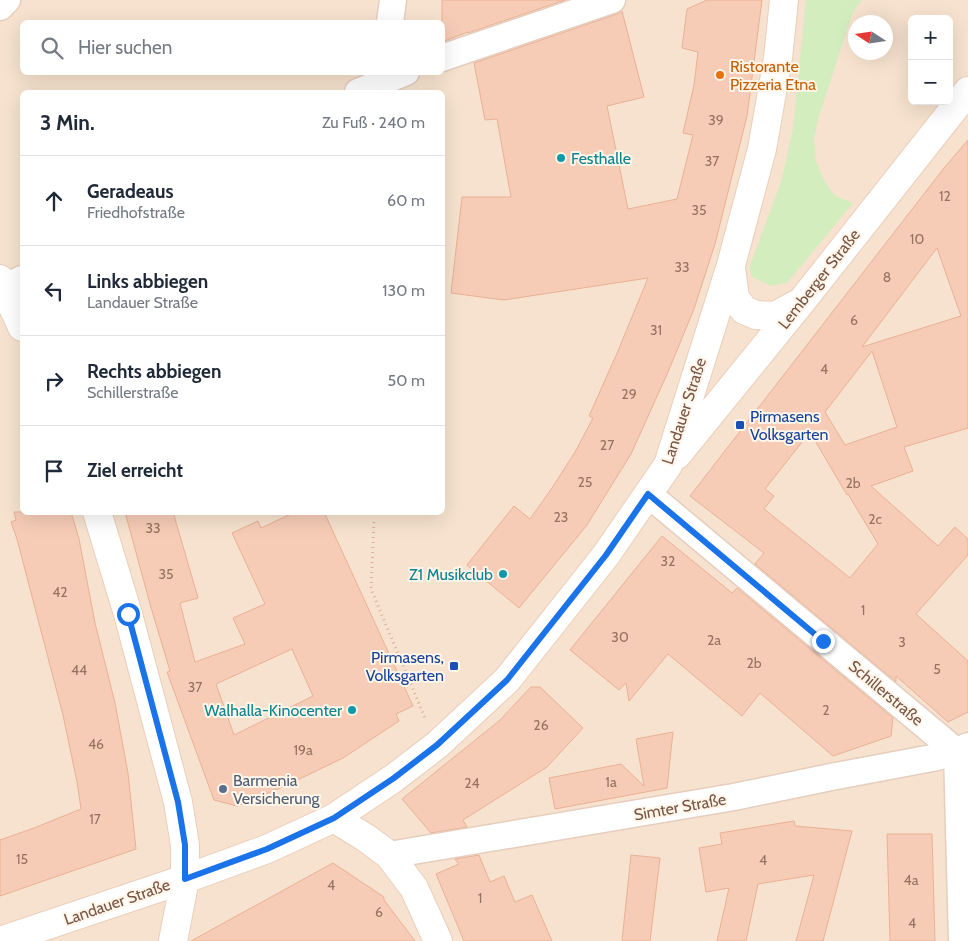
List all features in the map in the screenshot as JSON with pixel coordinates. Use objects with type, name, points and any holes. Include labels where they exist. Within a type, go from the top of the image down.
[{"type":"main road","name":"Landauer Straße","points":[[0,941],[185,879],[267,849],[334,818],[394,778],[437,745],[507,680],[606,555],[668,466],[731,266],[762,149],[778,58],[784,0]]},
{"type":"main road","name":"Lemberger Straße","points":[[668,466],[802,301],[968,90]]},
{"type":"main road","points":[[731,266],[736,298],[744,310],[756,316],[775,316],[802,301]]},
{"type":"main road","points":[[9,282],[20,320]]},
{"type":"main road","points":[[98,515],[128,614],[178,802],[185,845],[185,879],[174,941]]},
{"type":"main road","points":[[334,818],[389,855],[414,888],[438,941]]},
{"type":"street","points":[[0,7],[7,0]]},
{"type":"street","points":[[390,20],[394,0]]},
{"type":"street","points":[[445,57],[612,0]]},
{"type":"street","points":[[362,90],[391,75]]},
{"type":"street","name":"Schillerstraße","points":[[648,494],[964,752]]},
{"type":"street","points":[[962,941],[964,752]]},
{"type":"street","name":"Simter Straße","points":[[389,855],[734,797],[964,752]]},
{"type":"path","points":[[374,522],[371,589],[437,745]]},
{"type":"shaded area","points":[[0,0],[968,0],[968,941],[0,941]]},
{"type":"green space","points":[[806,0],[862,0],[852,15],[848,15],[848,27],[818,119],[814,139],[816,161],[824,180],[834,195],[853,203],[787,283],[771,286],[752,277],[749,268],[781,182],[793,129]]},
{"type":"building","points":[[442,0],[565,0],[445,41],[445,20],[442,20]]},
{"type":"building","points":[[707,0],[762,0],[747,116],[715,244],[694,309],[631,454],[587,525],[519,608],[467,565],[514,506],[530,519],[575,452],[593,418],[589,416],[648,278],[504,300],[451,293],[462,197],[511,197],[497,119],[485,120],[474,63],[622,11],[644,97],[607,106],[628,209],[677,199],[693,135],[683,133],[694,85],[698,52],[682,48],[687,9]]},
{"type":"building","points":[[968,140],[968,428],[904,447],[913,471],[871,486],[938,546],[955,527],[968,539],[968,555],[916,614],[968,661],[968,712],[948,722],[896,676],[896,682],[755,564],[764,553],[690,496],[944,168]],"holes":[[[937,248],[961,316],[862,347]],[[872,351],[897,427],[845,445],[825,412]],[[810,432],[878,544],[850,578],[764,509],[774,496],[765,489]]]},
{"type":"building","points":[[14,512],[20,512],[20,515],[72,515],[79,539],[95,623],[115,703],[128,773],[136,849],[0,896],[0,840],[81,809],[63,715],[11,522],[16,520]]},
{"type":"building","points":[[126,515],[174,515],[198,598],[180,603],[195,662],[245,644],[233,618],[265,604],[232,533],[258,521],[261,528],[289,515],[325,515],[413,706],[396,714],[399,721],[343,758],[285,786],[237,806],[214,800],[167,672],[170,671]],"holes":[[[292,649],[313,696],[234,735],[216,684]]]},
{"type":"building","points":[[662,536],[732,593],[737,588],[893,718],[891,736],[833,756],[760,693],[742,716],[668,654],[629,701],[626,683],[619,690],[570,650]]},
{"type":"building","points":[[531,687],[540,687],[583,728],[547,767],[463,820],[467,827],[431,833],[402,799],[499,721]]},
{"type":"building","points":[[673,732],[667,788],[555,809],[549,778],[621,764],[644,786],[636,739]]},
{"type":"building","points":[[794,821],[795,826],[852,831],[823,941],[796,941],[814,875],[758,884],[746,941],[717,941],[729,888],[706,892],[699,848],[722,844],[720,833]]},
{"type":"building","points":[[887,834],[932,834],[935,941],[890,941]]},
{"type":"building","points":[[479,855],[490,882],[504,876],[515,902],[532,895],[552,941],[464,941],[436,874],[459,864],[455,859]]},
{"type":"building","points":[[631,855],[660,858],[650,941],[622,941]]},
{"type":"building","points":[[333,863],[384,897],[384,900],[415,941],[191,941]]},
{"type":"place","name":"Ristorante Pizzeria Etna","points":[[720,75]]},
{"type":"place","name":"Festhalle","points":[[561,158]]},
{"type":"place","name":"Pirmasens Volksgarten","points":[[740,425]]},
{"type":"place","name":"Z1 Musikclub","points":[[503,574]]},
{"type":"place","name":"Pirmasens, Volksgarten","points":[[454,666]]},
{"type":"place","name":"Walhalla-Kinocenter","points":[[352,710]]},
{"type":"place","name":"Barmenia Versicherung","points":[[223,789]]},
{"type":"route","points":[[128,614],[178,802],[185,845],[185,879],[267,849],[334,818],[394,778],[437,745],[507,680],[606,555],[648,494],[823,641]]}]
